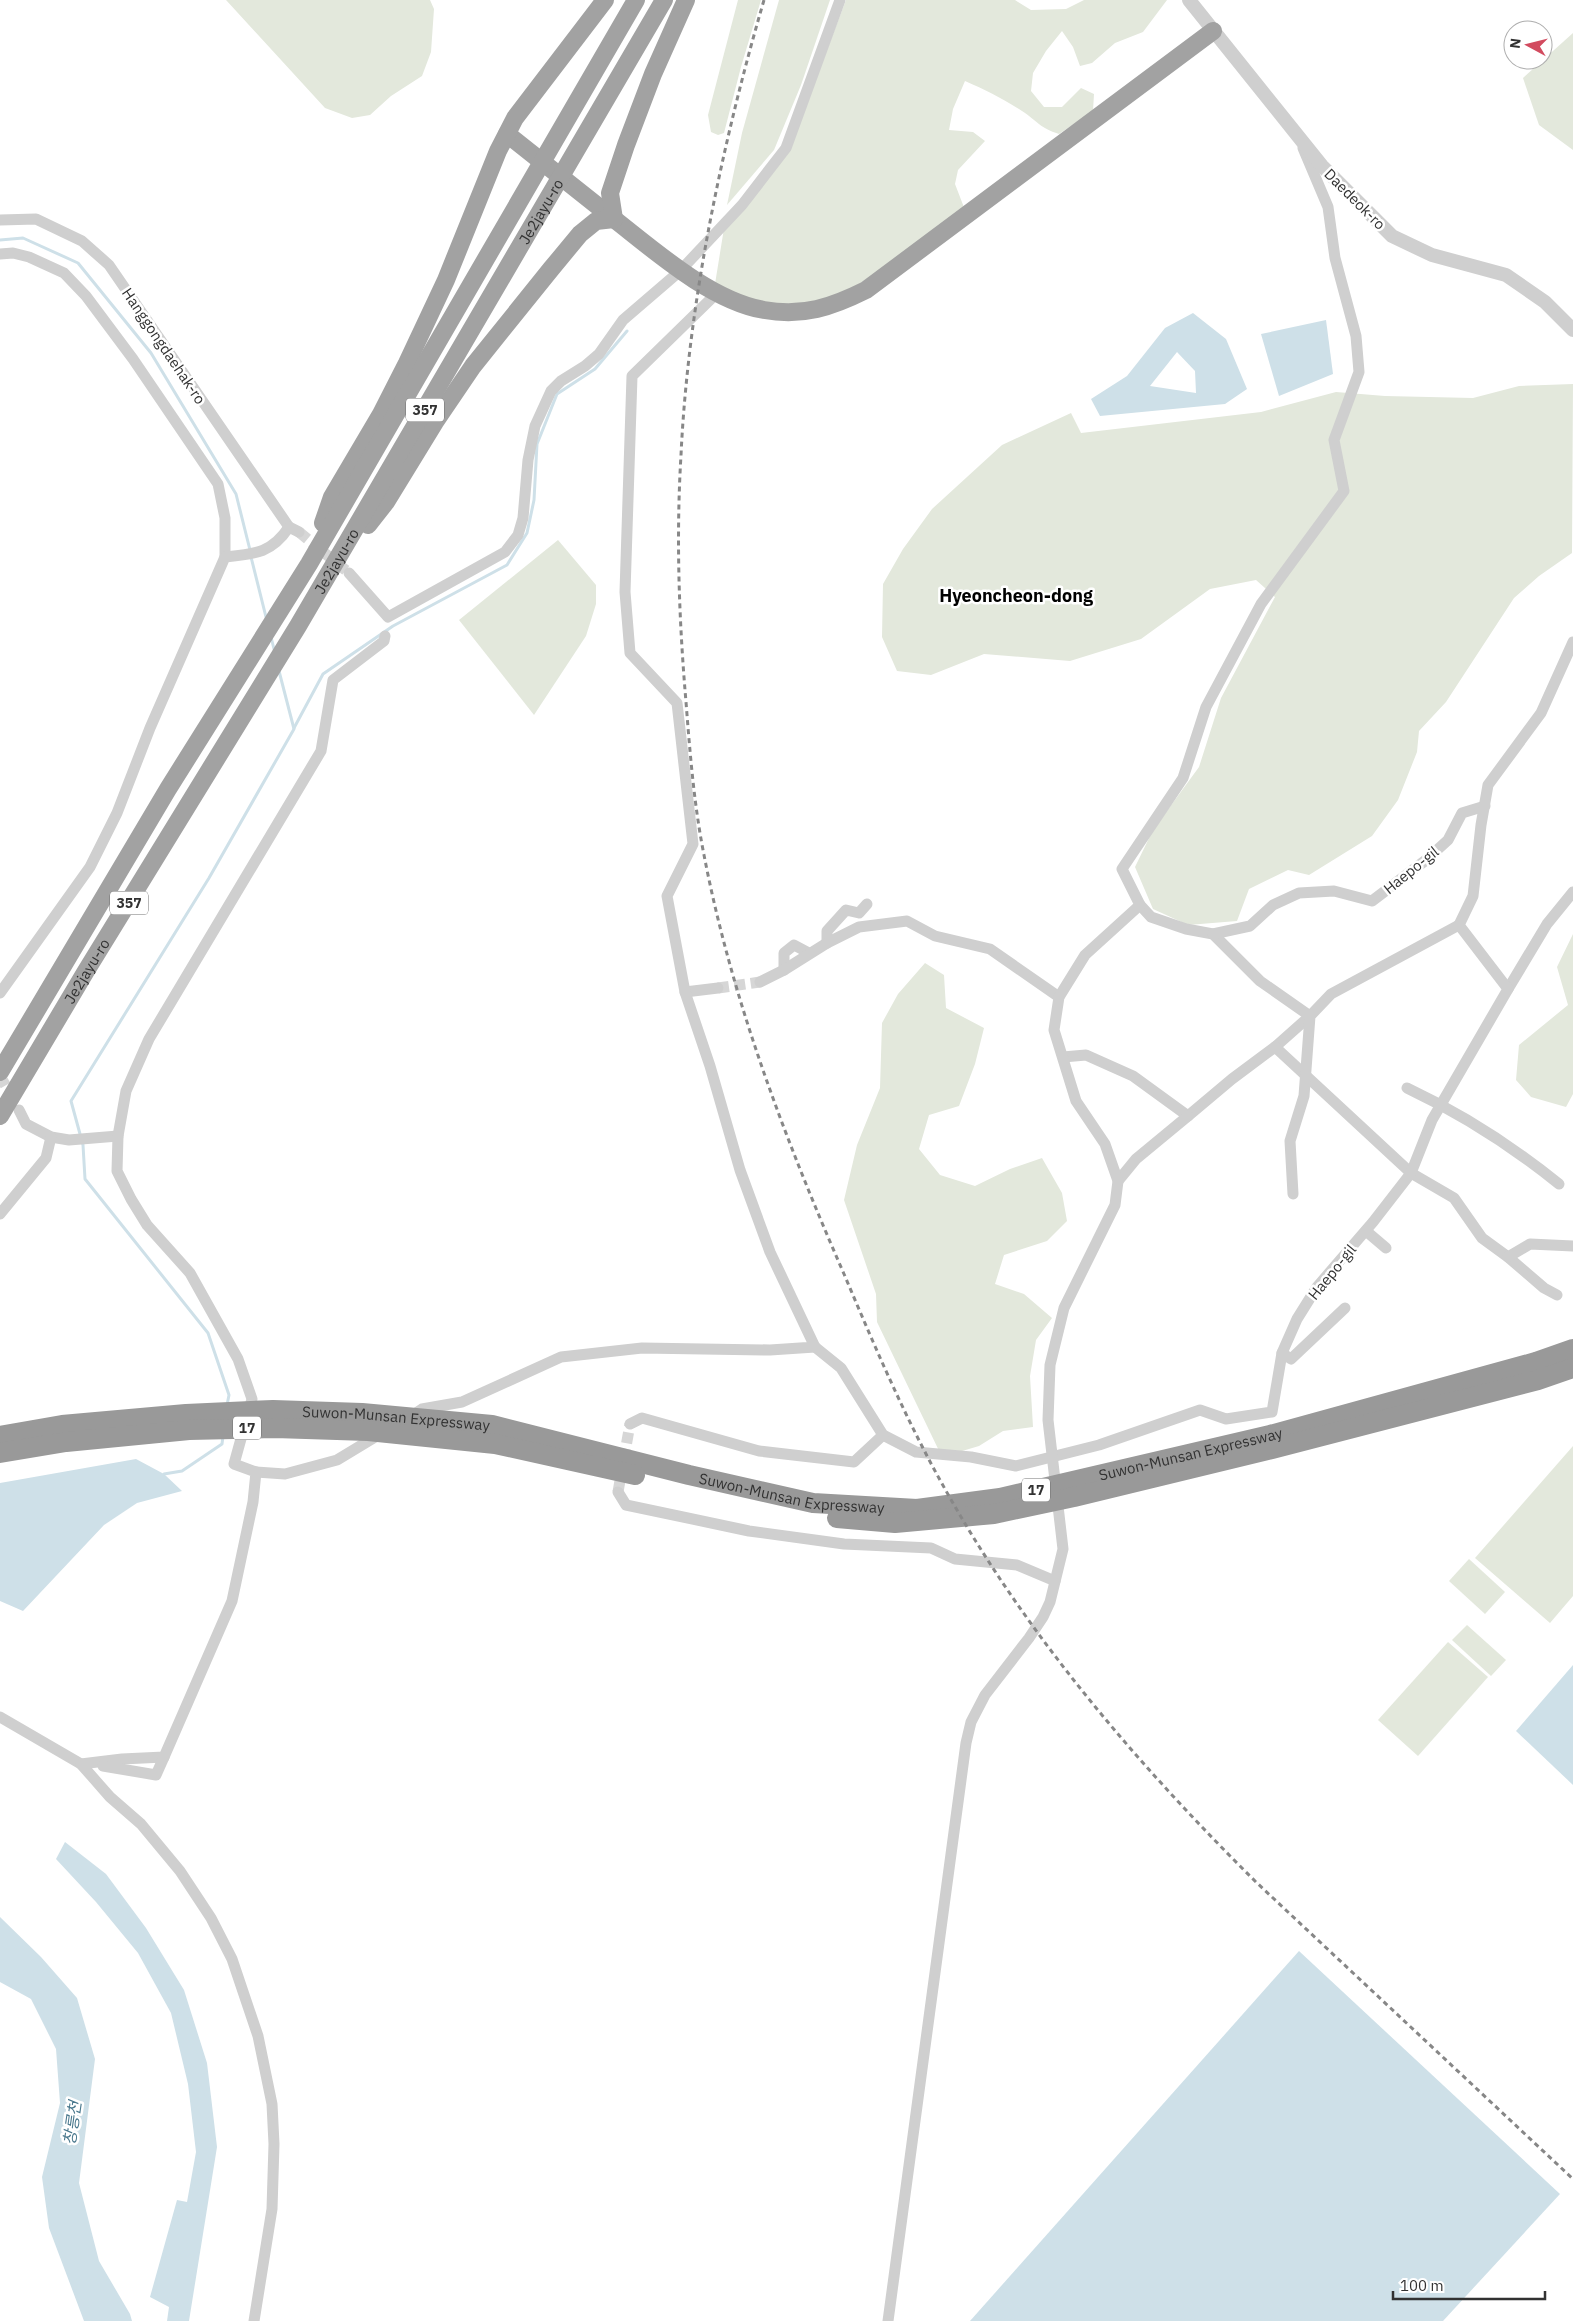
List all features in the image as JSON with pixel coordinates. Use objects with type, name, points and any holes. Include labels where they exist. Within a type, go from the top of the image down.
[{"type":"highway","points":[[308,564],[332,497],[381,414],[407,363],[446,280],[515,118],[605,0]]},
{"type":"highway","name":"Je2jayu-ro","points":[[0,1072],[168,789],[308,564],[636,0]]},
{"type":"highway","name":"Je2jayu-ro","points":[[0,1116],[86,971],[298,626],[664,0]]},
{"type":"highway","points":[[614,219],[610,193],[653,74],[686,0]]},
{"type":"highway","points":[[507,134],[680,271],[736,301],[764,310],[800,313],[833,306],[866,290],[1213,31]]},
{"type":"highway","points":[[326,578],[386,502],[435,422],[473,366],[580,234],[596,221],[614,219]]},
{"type":"highway","name":"Suwon-Munsan Expressway","points":[[0,1436],[62,1425],[176,1414],[273,1410],[362,1413],[493,1434],[813,1503],[917,1509],[1000,1498],[1270,1435],[1536,1362],[1573,1349]]},
{"type":"highway","name":"Suwon-Munsan Expressway","points":[[0,1453],[66,1442],[189,1430],[276,1428],[493,1434],[812,1516],[895,1522],[994,1514],[1074,1497],[1529,1383],[1573,1368]]},
{"type":"street","points":[[349,574],[388,617],[505,552],[518,536],[523,518],[528,460],[535,426],[551,391],[561,381],[585,366],[599,354],[623,320],[680,271],[742,205],[786,148],[840,0]]},
{"type":"street","name":"Daedeok-ro","points":[[1189,0],[1322,166],[1392,236],[1432,255],[1506,275],[1545,302],[1573,330]]},
{"type":"street","points":[[1299,137],[1328,207],[1335,258],[1356,336],[1358,372],[1334,440],[1344,491],[1261,604],[1206,707],[1183,778],[1122,869],[1140,905],[1151,916],[1186,929],[1213,934],[1260,981],[1310,1016]]},
{"type":"street","name":"Hanggongdaehak-ro","points":[[0,220],[36,220],[82,241],[108,265],[294,530],[271,548],[239,556],[225,557]]},
{"type":"street","points":[[0,254],[13,253],[29,257],[64,273],[86,296],[133,359],[218,484],[225,518],[225,557],[150,728],[118,813],[90,867],[0,993]]},
{"type":"street","points":[[630,1424],[642,1418],[759,1451],[854,1462],[883,1435],[840,1368],[814,1347],[770,1252],[740,1170],[710,1066],[685,992],[666,896],[693,844],[677,703],[630,653],[625,592],[632,376],[718,292]]},
{"type":"street","points":[[384,636],[384,641],[333,680],[321,751],[149,1039],[126,1091],[118,1136],[117,1171],[147,1225],[190,1273],[238,1359],[252,1399],[234,1464],[256,1472],[285,1474],[337,1460],[422,1409],[462,1402],[560,1357],[642,1348],[770,1350],[814,1347]]},
{"type":"street","points":[[1118,1182],[1136,1159],[1232,1079],[1275,1047],[1310,1016],[1331,994],[1459,925],[1473,896],[1488,785],[1541,713],[1573,642]]},
{"type":"street","name":"Haepo-gil","points":[[1213,934],[1250,926],[1272,905],[1299,893],[1334,891],[1372,901],[1426,860],[1448,840],[1462,813],[1485,806]]},
{"type":"street","name":"Haepo-gil","points":[[883,1435],[916,1452],[971,1457],[1016,1466],[1098,1445],[1200,1410],[1226,1419],[1272,1412],[1282,1353],[1297,1319],[1316,1287],[1366,1231],[1411,1173],[1432,1120],[1441,1104],[1548,924],[1573,892]]},
{"type":"street","points":[[827,942],[826,931],[846,910],[859,913],[866,904]]},
{"type":"street","points":[[888,2321],[966,1743],[971,1722],[985,1695],[1043,1617],[1050,1602],[1062,1549],[1048,1420],[1050,1365],[1064,1308],[1115,1205],[1118,1182],[1105,1144],[1076,1102],[1054,1030],[1060,997],[1084,955],[1140,905]]},
{"type":"street","points":[[760,982],[784,970],[827,942],[859,927],[907,921],[935,936],[990,949],[1060,997]]},
{"type":"street","points":[[1459,925],[1508,989]]},
{"type":"street","points":[[685,992],[718,988]]},
{"type":"street","points":[[1293,1194],[1290,1141],[1304,1096],[1310,1016]]},
{"type":"street","points":[[1275,1047],[1411,1173],[1454,1198],[1482,1238],[1508,1257],[1544,1288],[1557,1295]]},
{"type":"street","points":[[1063,1057],[1086,1055],[1133,1076],[1188,1116]]},
{"type":"street","points":[[1407,1088],[1441,1104],[1519,1152],[1559,1184]]},
{"type":"street","points":[[19,1110],[26,1124],[51,1137],[69,1140],[118,1136]]},
{"type":"street","points":[[0,1214],[46,1158],[51,1137]]},
{"type":"street","points":[[1366,1231],[1386,1248]]},
{"type":"street","points":[[1508,1257],[1530,1244],[1573,1246]]},
{"type":"street","name":"Haepo-gil","points":[[1282,1353],[1291,1359],[1345,1308]]},
{"type":"street","points":[[81,1764],[120,1768],[156,1775],[232,1601],[254,1502],[256,1472]]},
{"type":"street","points":[[618,1492],[626,1505],[749,1531],[844,1544],[931,1548],[955,1559],[1017,1566],[1055,1581]]},
{"type":"street","points":[[0,1717],[81,1764],[110,1797],[141,1824],[180,1871],[212,1918],[232,1959],[258,2036],[272,2104],[274,2144],[272,2209],[254,2321]]},
{"type":"street","points":[[81,1764],[122,1759],[164,1757]]},
{"type":"shaded area","points":[[226,0],[430,0],[434,9],[431,52],[422,76],[391,96],[370,115],[352,118],[325,108]]},
{"type":"shaded area","points":[[738,0],[761,0],[724,133],[718,135],[711,132],[708,115]]},
{"type":"shaded area","points":[[779,0],[830,0],[801,85],[774,150],[727,205],[742,133]]},
{"type":"shaded area","points":[[846,0],[1015,0],[1031,10],[1066,9],[1084,0],[1167,0],[1143,32],[1115,43],[1092,63],[1080,66],[1073,47],[1062,31],[1046,51],[1033,73],[1031,91],[1044,107],[1062,107],[1081,88],[1094,94],[1093,111],[1059,134],[1043,127],[1022,111],[987,91],[965,81],[953,109],[949,130],[973,132],[985,141],[958,170],[955,184],[965,210],[842,296],[821,303],[761,306],[715,284],[726,216],[750,196],[804,110]]},
{"type":"shaded area","points":[[1573,33],[1573,150],[1539,125],[1523,78],[1532,70],[1553,70],[1553,51]]},
{"type":"shaded area","points":[[1573,384],[1572,553],[1539,576],[1514,598],[1446,702],[1419,731],[1417,752],[1398,800],[1372,836],[1309,875],[1288,870],[1249,889],[1237,921],[1188,925],[1153,909],[1135,867],[1153,830],[1199,767],[1221,698],[1275,597],[1256,580],[1210,589],[1141,639],[1070,661],[984,654],[931,675],[897,671],[882,637],[883,584],[903,549],[932,509],[1002,445],[1071,413],[1081,433],[1261,412],[1336,392],[1385,396],[1473,398],[1519,386]]},
{"type":"shaded area","points":[[558,540],[596,585],[596,604],[586,636],[534,715],[459,620]]},
{"type":"shaded area","points":[[1573,934],[1573,1094],[1566,1107],[1531,1097],[1516,1080],[1519,1045],[1568,1005],[1557,967]]},
{"type":"shaded area","points":[[925,963],[944,975],[946,1008],[984,1028],[975,1064],[959,1106],[929,1115],[919,1149],[940,1175],[975,1186],[1010,1169],[1042,1158],[1062,1193],[1067,1221],[1047,1241],[1004,1255],[995,1284],[1024,1294],[1052,1318],[1036,1340],[1030,1376],[1033,1427],[1003,1431],[979,1446],[942,1457],[877,1322],[876,1294],[844,1200],[857,1145],[880,1088],[882,1023],[898,994]]},
{"type":"shaded area","points":[[1573,1446],[1573,1596],[1550,1623],[1475,1558]]},
{"type":"shaded area","points":[[1469,1559],[1505,1592],[1485,1614],[1449,1581]]},
{"type":"shaded area","points":[[1467,1625],[1506,1660],[1491,1676],[1452,1640]]},
{"type":"shaded area","points":[[1448,1642],[1488,1677],[1418,1756],[1378,1720]]},
{"type":"water","points":[[1193,313],[1226,339],[1247,389],[1225,404],[1100,416],[1091,399],[1127,376],[1165,328]],"holes":[[[1177,352],[1195,371],[1196,393],[1150,386]]]},
{"type":"water","points":[[1326,320],[1333,374],[1279,396],[1261,334]]},
{"type":"water","points":[[136,1459],[164,1474],[182,1491],[137,1503],[104,1525],[23,1611],[0,1601],[0,1483]]},
{"type":"water","points":[[1573,1665],[1573,1785],[1516,1731]]},
{"type":"water","points":[[65,1842],[106,1874],[146,1928],[184,1990],[207,2063],[217,2147],[189,2321],[167,2321],[169,2307],[150,2297],[177,2200],[187,2202],[196,2152],[188,2084],[171,2013],[138,1953],[96,1902],[56,1859]]},
{"type":"water","name":"창릉천","points":[[0,1917],[41,1957],[77,1998],[95,2059],[79,2183],[99,2261],[130,2314],[132,2321],[84,2321],[49,2228],[42,2177],[60,2103],[56,2049],[31,1999],[0,1982]]},
{"type":"water","points":[[1299,1951],[1560,2194],[1443,2321],[970,2321]]},
{"type":"waterway","points":[[0,240],[23,238],[78,263],[151,353],[236,494],[250,550]]},
{"type":"waterway","points":[[294,728],[323,674],[393,626],[507,565],[527,533],[534,500],[537,444],[557,394],[595,369],[627,331]]},
{"type":"waterway","points":[[251,557],[267,621]]},
{"type":"waterway","points":[[271,637],[275,653]]},
{"type":"waterway","points":[[227,1405],[229,1395],[208,1333],[85,1179],[83,1145],[71,1101],[209,878],[294,729],[279,671]]},
{"type":"waterway","points":[[164,1474],[182,1471],[222,1444],[223,1436]]},
{"type":"tunnel","points":[[299,532],[349,573]]},
{"type":"tunnel","points":[[718,988],[760,982]]},
{"type":"tunnel","points":[[0,1076],[14,1100]]},
{"type":"tunnel","points":[[618,1492],[630,1424]]},
{"type":"railway","points":[[764,0],[734,111],[709,225],[699,283],[685,398],[681,455],[679,579],[691,760],[704,855],[729,963],[762,1068],[781,1120],[867,1329],[917,1437],[977,1543],[1048,1647],[1128,1745],[1257,1883],[1573,2179]]},
{"type":"district","name":"Hyeoncheon-dong","points":[[1016,595]]}]
